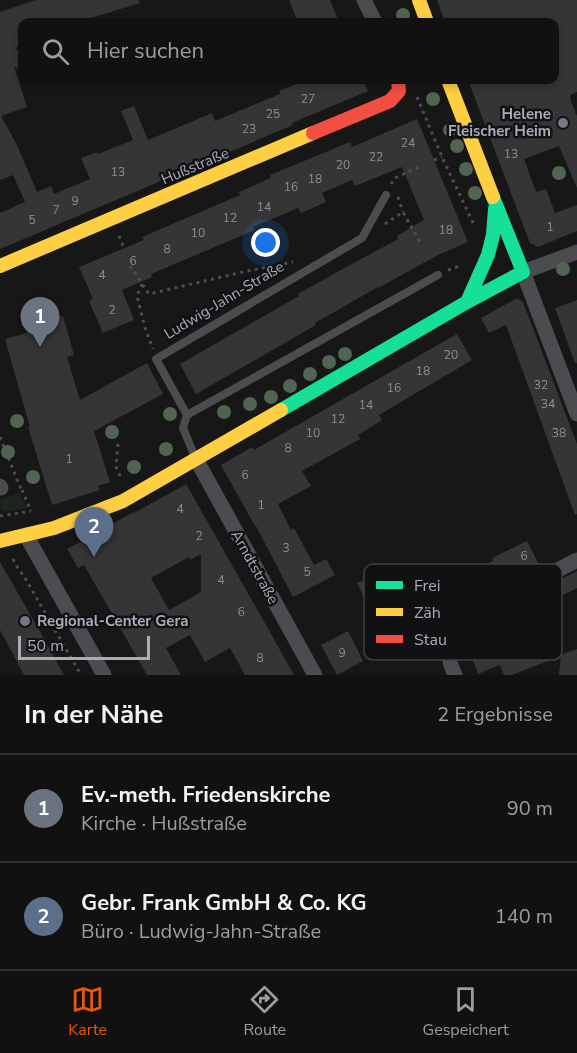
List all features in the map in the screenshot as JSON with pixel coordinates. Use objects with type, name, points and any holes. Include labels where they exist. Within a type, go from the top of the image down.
[{"type":"main road","points":[[418,0],[425,18]]},
{"type":"main road","points":[[0,541],[54,528],[123,501],[523,272],[450,84]]},
{"type":"main road","name":"Hußstraße","points":[[0,266],[390,101],[399,85]]},
{"type":"main road","points":[[467,302],[482,272],[488,253],[493,236],[496,204]]},
{"type":"street","points":[[364,0],[373,18]]},
{"type":"street","points":[[577,252],[523,272],[577,414]]},
{"type":"street","name":"Arndtstraße","points":[[196,459],[315,675]]},
{"type":"street","points":[[26,535],[104,675]]},
{"type":"street","points":[[562,569],[577,561]]},
{"type":"street","points":[[449,660],[455,675]]},
{"type":"lane","points":[[362,238],[386,195]]},
{"type":"lane","name":"Ludwig-Jahn-Straße","points":[[196,459],[183,428],[187,415],[156,359],[362,238]]},
{"type":"lane","points":[[187,415],[438,274]]},
{"type":"path","points":[[399,85],[415,94],[475,228]]},
{"type":"path","points":[[434,160],[442,157]]},
{"type":"path","points":[[386,195],[395,178],[419,166]]},
{"type":"path","points":[[362,238],[403,212],[420,242]]},
{"type":"path","points":[[438,274],[488,253]]},
{"type":"path","points":[[130,266],[149,294],[299,261]]},
{"type":"path","points":[[142,284],[137,296],[156,359]]},
{"type":"path","points":[[0,437],[31,511]]},
{"type":"path","points":[[118,444],[116,467],[123,482]]},
{"type":"path","points":[[4,488],[21,489]]},
{"type":"path","points":[[39,559],[16,566],[81,675]]},
{"type":"shaded area","points":[[20,493],[27,508],[7,512],[1,510],[0,499]]},
{"type":"building","points":[[36,0],[139,0],[140,3],[91,18],[18,18],[16,49],[18,50],[18,70],[14,66],[27,107],[1,116],[17,145],[37,192],[51,186],[54,194],[90,179],[81,158],[133,140],[121,111],[134,106],[148,140],[212,113],[215,121],[280,94],[279,91],[296,84],[365,84],[368,91],[0,249],[0,213],[25,202],[13,175],[0,180],[0,12]]},
{"type":"building","points":[[289,0],[330,0],[337,18],[296,18]]},
{"type":"building","points":[[437,0],[577,0],[577,92],[570,95],[570,99],[577,116],[577,188],[559,146],[524,159],[536,192],[546,189],[555,213],[577,205],[577,231],[538,247],[530,243],[470,84],[559,84],[559,18],[444,18]]},
{"type":"building","points":[[417,119],[468,242],[378,287],[196,394],[180,364],[299,296],[298,294],[398,239],[397,236],[424,220],[402,167],[355,186],[352,180],[322,193],[326,202],[301,213],[298,208],[253,227],[255,230],[151,274],[152,277],[122,290],[134,320],[103,333],[89,301],[93,299],[79,267],[144,240],[142,237],[240,195],[239,192],[271,178],[270,175],[350,142],[352,147]]},
{"type":"building","points":[[517,298],[523,302],[577,444],[577,514],[575,515],[506,325],[489,333],[481,318]]},
{"type":"building","points":[[577,300],[577,363],[575,363],[555,308]]},
{"type":"building","points":[[63,316],[74,355],[67,357],[80,400],[147,363],[163,394],[94,431],[110,482],[98,486],[100,490],[52,505],[28,427],[30,427],[5,339],[27,333],[25,326]]},
{"type":"building","points":[[457,334],[472,360],[379,415],[382,420],[358,435],[360,439],[302,471],[311,486],[278,504],[291,530],[294,528],[314,565],[326,559],[335,575],[293,597],[221,465],[252,447],[254,450]]},
{"type":"building","points":[[186,484],[294,675],[245,675],[230,648],[205,662],[190,635],[166,648],[181,675],[147,675],[84,565],[78,568],[67,549]],"holes":[[[201,554],[201,592],[169,610],[151,578],[189,557],[190,560]]]},
{"type":"building","points":[[527,541],[538,563],[487,564],[493,561],[492,558]]},
{"type":"building","points":[[0,562],[64,675],[24,675],[0,630]]},
{"type":"building","points":[[577,571],[577,588],[562,596],[562,579]]},
{"type":"building","points":[[364,580],[364,597],[357,583]]},
{"type":"building","points":[[348,631],[363,661],[337,675],[321,645]]},
{"type":"building","points":[[577,649],[577,675],[559,675],[562,655]]},
{"type":"building","points":[[473,660],[550,660],[512,675],[504,675],[500,665],[478,674]]},
{"type":"traffic: fast","points":[[281,410],[523,272],[493,197]]},
{"type":"traffic: fast","points":[[467,302],[488,255],[493,235],[495,209]]},
{"type":"traffic: slow","points":[[419,0],[426,18]]},
{"type":"traffic: slow","points":[[450,84],[493,197]]},
{"type":"traffic: slow","points":[[0,266],[313,133]]},
{"type":"traffic: slow","points":[[0,541],[54,528],[123,501],[281,410]]},
{"type":"traffic: jam","points":[[313,133],[390,101],[399,91],[398,84]]},
{"type":"place","name":"Helene Fleischer Heim","points":[[563,123]]},
{"type":"place","name":"Ev.-meth. Friedenskirche","points":[[40,347]]},
{"type":"place","name":"Gebr. Frank GmbH & Co. KG","points":[[94,557]]},
{"type":"place","name":"Regional-Center Gera","points":[[25,621]]}]
